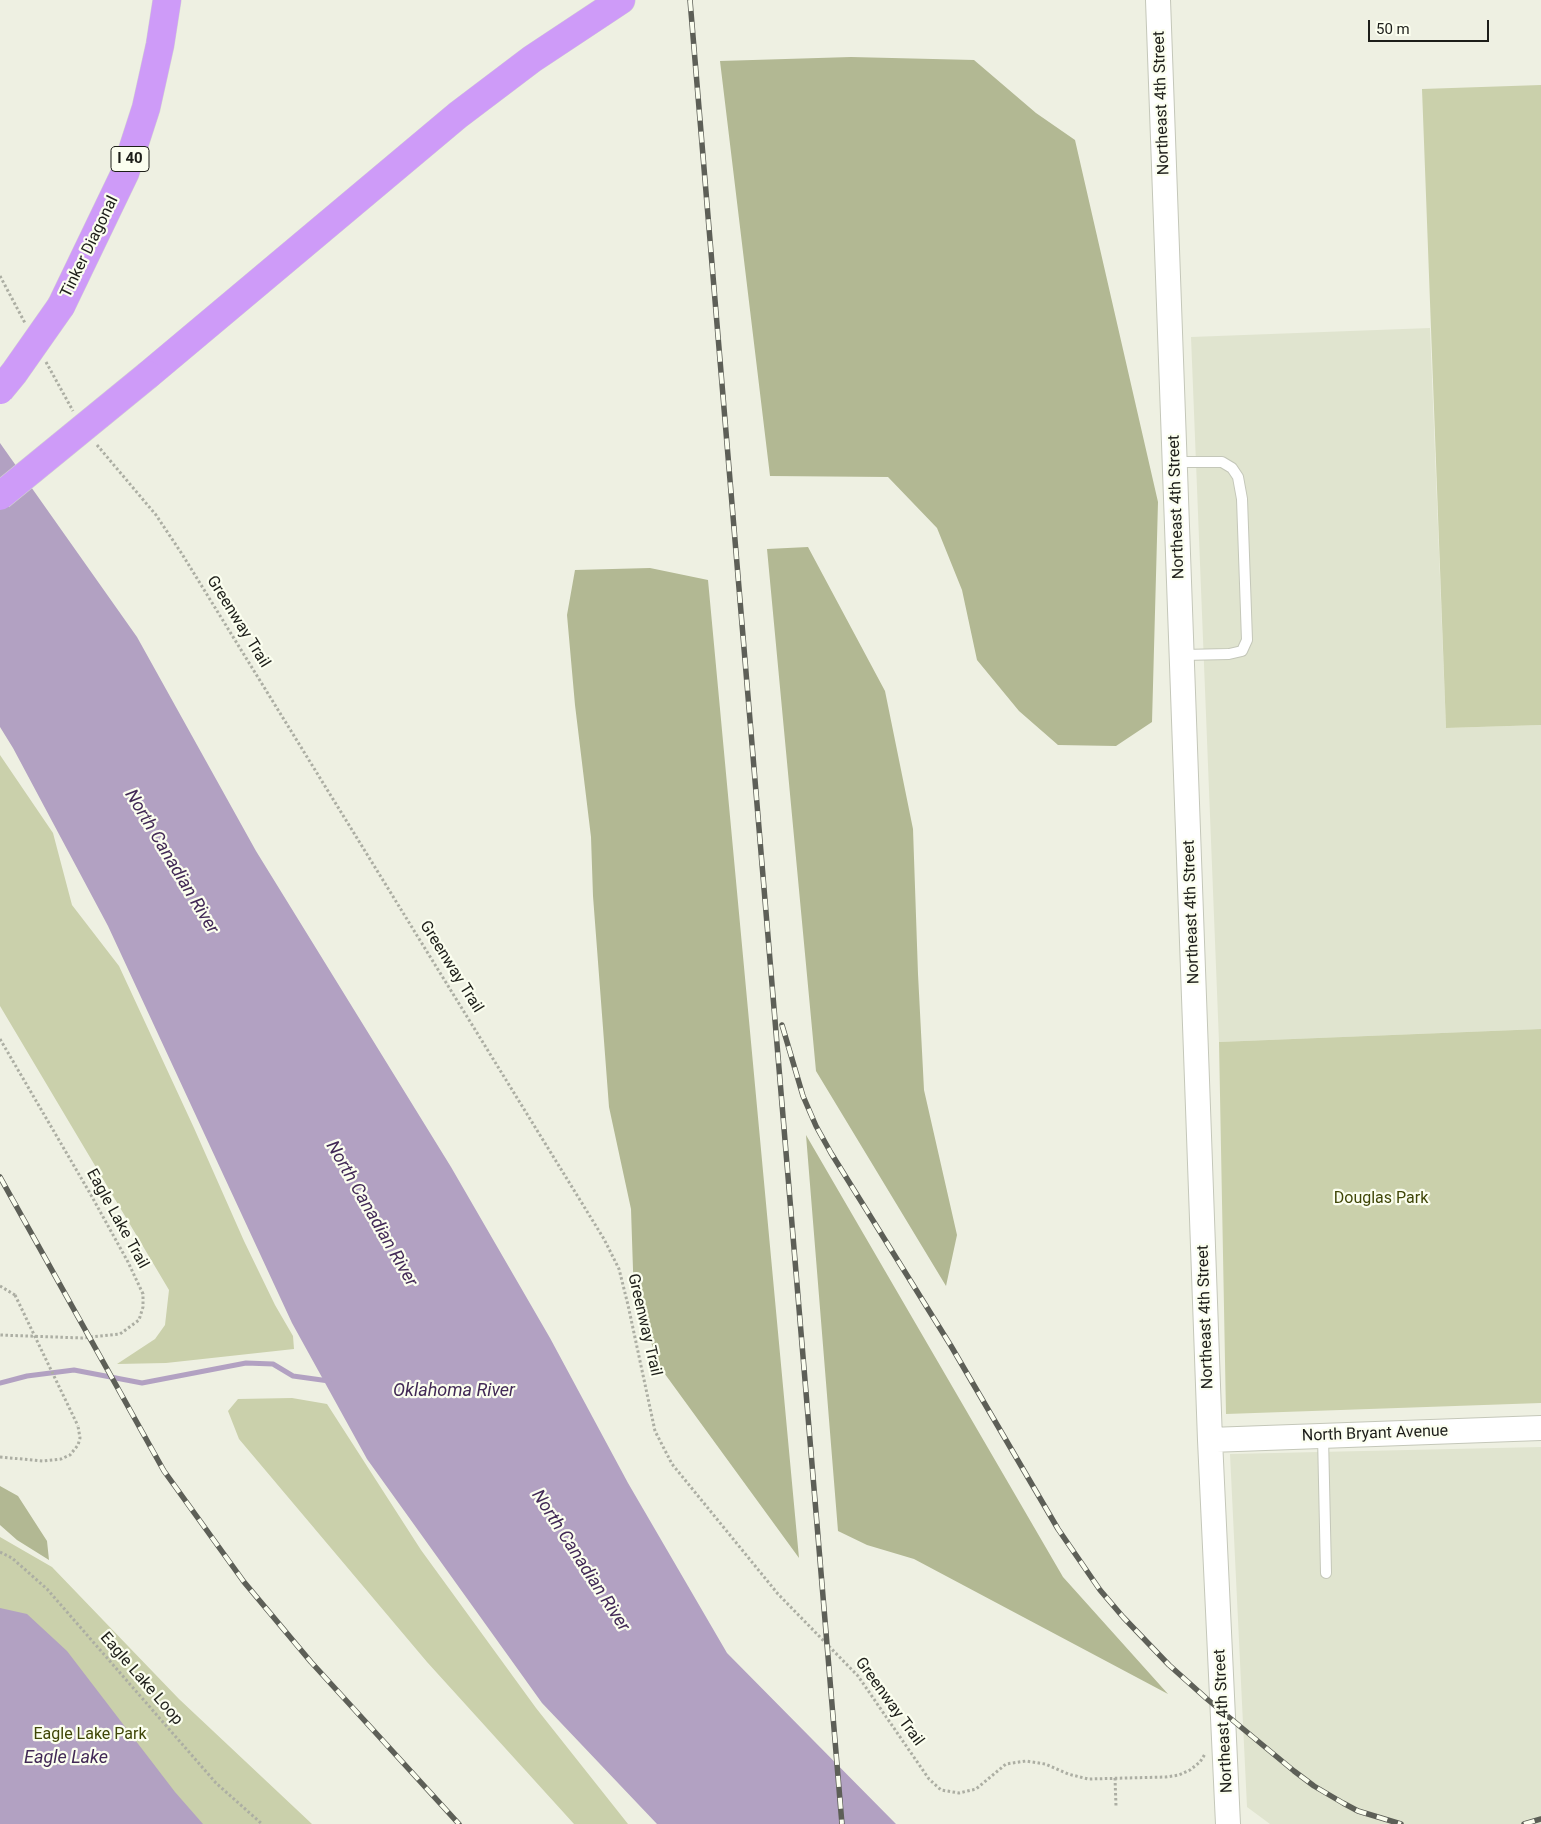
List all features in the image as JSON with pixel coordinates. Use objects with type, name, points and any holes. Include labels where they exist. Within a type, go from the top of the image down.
[{"type":"highway","name":"Tinker Diagonal","points":[[0,390],[61,306],[125,173],[146,108],[160,44],[166,0]]},
{"type":"highway","points":[[0,496],[148,375],[458,115],[532,59],[610,7]]},
{"type":"street","name":"Northeast 4th Street","points":[[1158,0],[1210,1440],[1228,1824]]},
{"type":"street","name":"North Bryant Avenue","points":[[1210,1440],[1541,1428]]},
{"type":"lane","points":[[1176,462],[1222,462],[1232,468],[1238,477],[1242,499],[1247,640],[1242,651],[1229,654],[1183,655]]},
{"type":"lane","points":[[1323,1436],[1326,1573]]},
{"type":"path","points":[[0,276],[27,327]]},
{"type":"path","points":[[45,360],[77,416]]},
{"type":"path","name":"Greenway Trail","points":[[95,443],[156,515],[182,554],[604,1239],[619,1269],[655,1431],[672,1464],[778,1594],[858,1676],[929,1779],[941,1790],[959,1793],[976,1789],[1006,1764],[1026,1761],[1045,1764],[1068,1774],[1088,1779],[1179,1775],[1200,1762],[1207,1752]]},
{"type":"path","name":"Eagle Lake Trail","points":[[0,1038],[128,1262],[143,1294],[143,1307],[139,1320],[120,1334],[82,1338],[0,1336]]},
{"type":"path","points":[[0,1286],[15,1296],[78,1426],[80,1438],[78,1445],[70,1455],[61,1459],[44,1461],[0,1457]]},
{"type":"path","name":"Eagle Lake Loop","points":[[0,1552],[12,1558],[47,1589],[216,1783],[262,1824]]},
{"type":"path","points":[[1115,1778],[1116,1806]]},
{"type":"shaded area","points":[[1430,328],[1446,728],[1541,725],[1541,1029],[1219,1042],[1191,337]]},
{"type":"shaded area","points":[[1541,1447],[1541,1824],[1270,1824],[1247,1807],[1230,1454]]},
{"type":"green space","points":[[851,57],[974,60],[1036,113],[1075,140],[1158,502],[1152,722],[1116,746],[1058,745],[1019,711],[977,660],[962,590],[937,528],[888,477],[770,476],[720,61]]},
{"type":"green space","points":[[1541,85],[1541,725],[1446,728],[1422,89]]},
{"type":"green space","points":[[808,547],[885,691],[913,829],[924,1090],[957,1235],[946,1286],[816,1071],[767,549]]},
{"type":"green space","points":[[650,568],[708,580],[799,1558],[662,1370],[634,1300],[631,1209],[609,1107],[593,896],[591,837],[575,705],[567,615],[575,570]]},
{"type":"green space","points":[[0,755],[53,833],[72,905],[119,966],[244,1241],[275,1305],[293,1336],[294,1349],[166,1363],[117,1364],[155,1339],[165,1325],[169,1290],[0,1006]]},
{"type":"green space","name":"Douglas Park","points":[[1541,1029],[1541,1403],[1226,1414],[1219,1042]]},
{"type":"green space","points":[[806,1135],[1063,1577],[1168,1694],[914,1559],[867,1545],[838,1531]]},
{"type":"green space","points":[[292,1398],[327,1404],[421,1550],[536,1708],[628,1824],[574,1824],[427,1662],[239,1439],[228,1411],[238,1399]]},
{"type":"green space","points":[[0,1486],[18,1496],[47,1541],[49,1560],[17,1540],[0,1525]]},
{"type":"green space","name":"Eagle Lake Park","points":[[0,1537],[52,1567],[179,1699],[312,1824],[0,1824]]},
{"type":"water","name":"Oklahoma River","points":[[0,443],[137,637],[256,851],[451,1167],[550,1338],[628,1483],[727,1653],[896,1824],[657,1824],[542,1703],[367,1459],[292,1323],[108,926],[0,727]]},
{"type":"water","name":"Eagle Lake","points":[[0,1608],[27,1614],[67,1651],[175,1792],[203,1824],[0,1824]]},
{"type":"waterway","points":[[0,1383],[27,1376],[74,1370],[142,1383],[246,1363],[273,1364],[293,1376],[329,1381]]},
{"type":"railway","points":[[690,0],[842,1824]]},
{"type":"railway","points":[[782,1025],[803,1096],[816,1126],[831,1153],[951,1346],[1058,1529],[1100,1590],[1169,1665],[1294,1771],[1314,1786],[1358,1811],[1401,1824]]},
{"type":"railway","points":[[0,1177],[164,1471],[244,1582],[311,1662],[459,1824]]},
{"type":"railway","points":[[1524,1824],[1541,1819]]},
{"type":"water label","name":"North Canadian River","points":[[171,862]]},
{"type":"water label","name":"North Canadian River","points":[[371,1214]]},
{"type":"water label","name":"North Canadian River","points":[[580,1561]]}]
